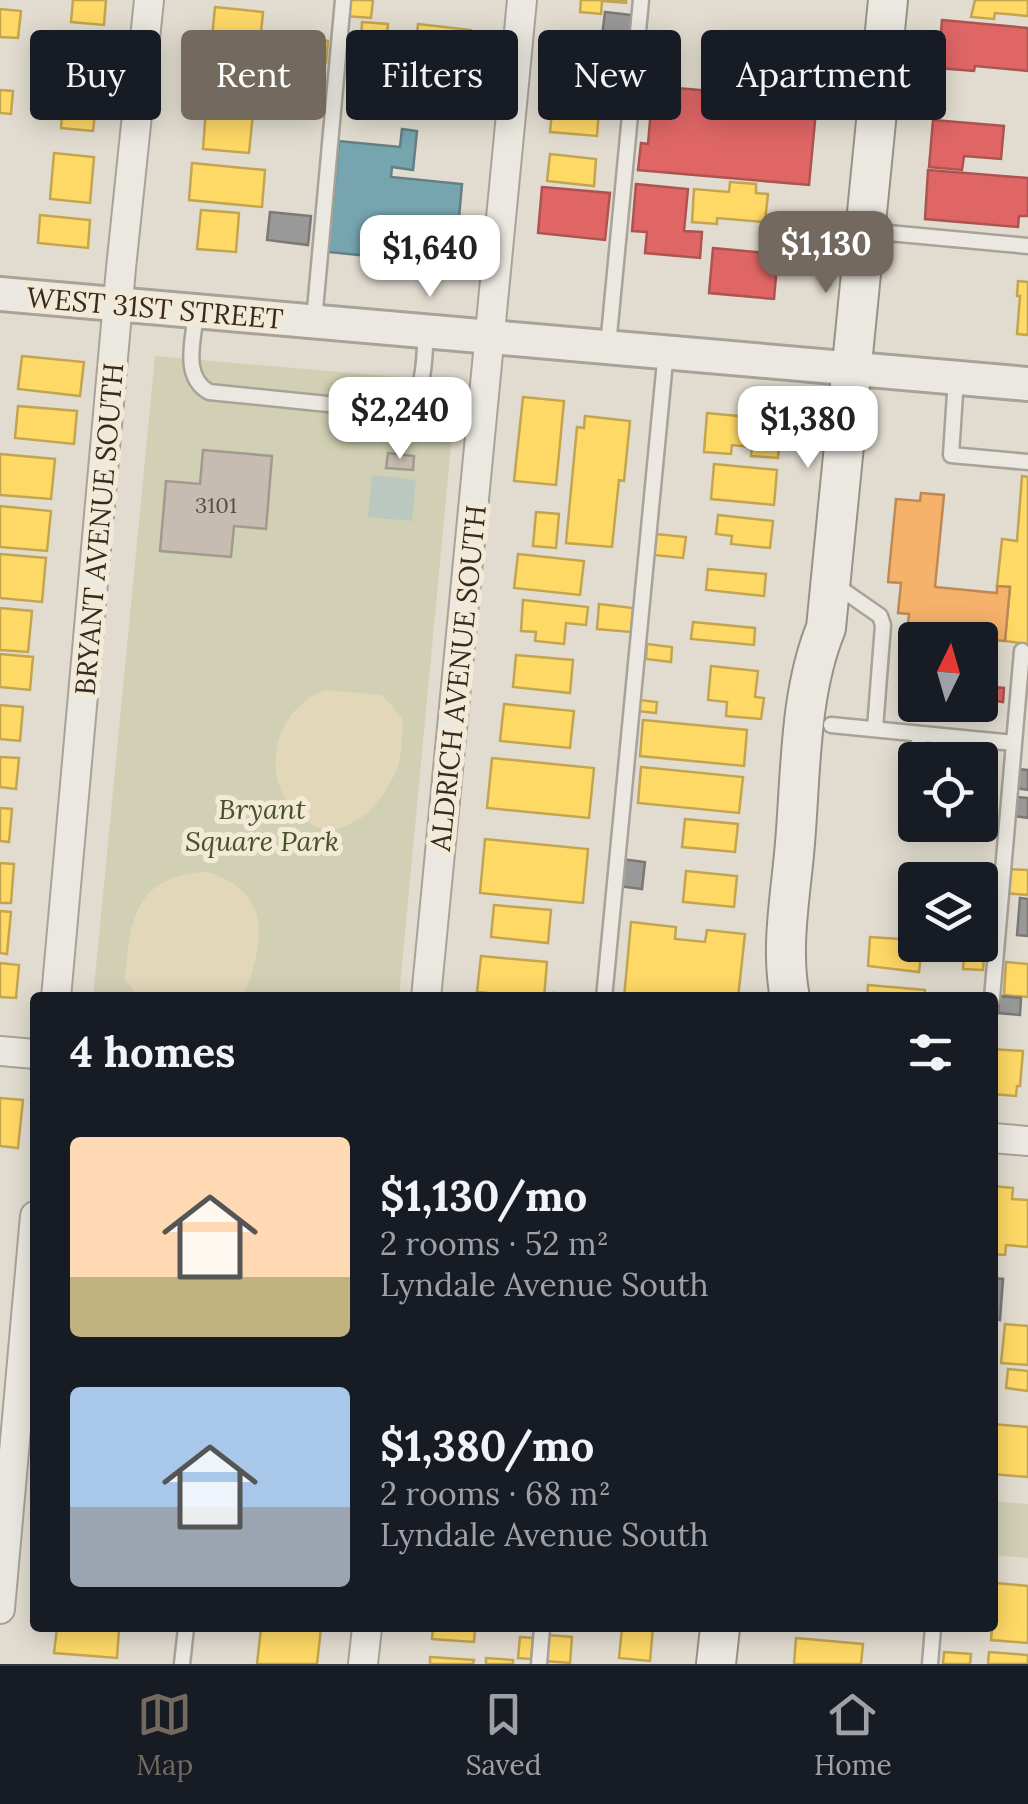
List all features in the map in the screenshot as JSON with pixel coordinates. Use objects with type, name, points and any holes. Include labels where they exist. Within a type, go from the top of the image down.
[{"type":"main road","points":[[789,992],[785,949],[804,743],[814,663],[826,628],[888,0]]},
{"type":"main road","points":[[800,992],[810,953],[831,725],[834,663],[826,628]]},
{"type":"main road","points":[[716,1664],[720,1632]]},
{"type":"main road","points":[[742,1664],[746,1632]]},
{"type":"street","name":"BRYANT AVENUE SOUTH","points":[[57,992],[149,0]]},
{"type":"street","name":"ALDRICH AVENUE SOUTH","points":[[427,992],[522,0]]},
{"type":"street","name":"WEST 31ST STREET","points":[[0,294],[1028,384]]},
{"type":"street","points":[[0,1051],[30,1054]]},
{"type":"street","points":[[998,1138],[1028,1141]]},
{"type":"street","points":[[0,1609],[30,1272]]},
{"type":"street","points":[[363,1664],[367,1632]]},
{"type":"lane","points":[[314,322],[343,0]]},
{"type":"lane","points":[[608,347],[641,0]]},
{"type":"lane","points":[[866,231],[1028,246]]},
{"type":"lane","points":[[196,311],[191,368],[199,386],[210,392],[396,411],[410,406],[418,394],[426,331]]},
{"type":"lane","points":[[605,992],[666,351]]},
{"type":"lane","points":[[956,377],[952,455],[1028,462]]},
{"type":"lane","points":[[831,581],[880,616],[874,729]]},
{"type":"lane","points":[[993,992],[1022,652]]},
{"type":"lane","points":[[831,725],[1014,742]]},
{"type":"lane","points":[[919,742],[920,734]]},
{"type":"lane","points":[[182,1664],[186,1632]]},
{"type":"lane","points":[[539,1664],[542,1632]]},
{"type":"lane","points":[[930,1664],[934,1632]]},
{"type":"green space","name":"Bryant Square Park","points":[[155,356],[457,382],[399,992],[94,992]]},
{"type":"green space","points":[[998,1502],[1028,1504],[1028,1558],[998,1555]]},
{"type":"sand","points":[[325,690],[382,695],[403,719],[400,758],[389,785],[368,811],[342,828],[327,829],[300,817],[284,796],[276,770],[278,744],[290,717],[305,701]]},
{"type":"sand","points":[[207,872],[229,881],[244,892],[253,906],[259,939],[245,992],[135,992],[125,980],[130,938],[141,904],[165,882]]},
{"type":"shaded area","points":[[372,475],[416,480],[412,521],[368,517]]},
{"type":"building: Homes","points":[[73,0],[106,0],[104,25],[71,22]]},
{"type":"building: Homes","points":[[347,0],[373,0],[371,18],[345,16]]},
{"type":"building: Homes","points":[[581,0],[626,0],[626,3],[602,1],[601,14],[580,12]]},
{"type":"building: Homes","points":[[975,0],[1028,0],[1028,16],[995,13],[994,19],[971,17]]},
{"type":"building: Homes","points":[[215,7],[263,12],[261,30],[213,30]]},
{"type":"building: Homes","points":[[0,9],[21,11],[18,38],[0,37]]},
{"type":"building: Homes","points":[[362,22],[388,24],[387,30],[362,30]]},
{"type":"building: Homes","points":[[418,24],[471,30],[417,30]]},
{"type":"building: Homes","points":[[0,90],[13,91],[11,114],[0,113]]},
{"type":"building: Homes","points":[[62,120],[94,120],[93,131],[61,128]]},
{"type":"building: Homes","points":[[205,120],[252,120],[249,153],[203,149]]},
{"type":"building: Homes","points":[[551,120],[598,120],[597,136],[550,132]]},
{"type":"building: Homes","points":[[54,153],[94,157],[90,203],[50,199]]},
{"type":"building: Homes","points":[[550,154],[596,159],[594,186],[547,181]]},
{"type":"building: Homes","points":[[192,163],[265,170],[262,207],[189,200]]},
{"type":"building: Homes","points":[[730,182],[756,184],[756,193],[768,194],[765,222],[717,218],[717,224],[692,222],[694,189],[729,192]]},
{"type":"building: Homes","points":[[201,210],[239,213],[236,252],[197,249]]},
{"type":"building: Homes","points":[[40,215],[90,220],[88,248],[38,243]]},
{"type":"building: Homes","points":[[1018,281],[1028,282],[1028,335],[1017,334]]},
{"type":"building: Homes","points":[[22,356],[84,362],[80,396],[18,389]]},
{"type":"building: Homes","points":[[523,397],[564,401],[556,485],[514,481]]},
{"type":"building: Homes","points":[[18,406],[77,411],[74,444],[15,438]]},
{"type":"building: Homes","points":[[707,413],[781,420],[778,458],[751,456],[752,447],[732,445],[731,454],[704,452]]},
{"type":"building: Homes","points":[[585,416],[630,421],[612,547],[566,543],[577,427],[584,428]]},
{"type":"building: Homes","points":[[0,454],[55,459],[51,499],[0,495]]},
{"type":"building: Homes","points":[[714,464],[777,470],[774,505],[711,499]]},
{"type":"building: Homes","points":[[1022,476],[1028,477],[1028,644],[1005,641],[1010,587],[997,586],[1002,539],[1017,541]]},
{"type":"building: Homes","points":[[0,506],[51,511],[47,551],[0,547]]},
{"type":"building: Homes","points":[[536,512],[559,514],[556,548],[533,546]]},
{"type":"building: Homes","points":[[718,515],[773,521],[770,548],[731,544],[732,536],[716,534]]},
{"type":"building: Homes","points":[[656,534],[686,537],[683,558],[653,555]]},
{"type":"building: Homes","points":[[0,554],[46,558],[42,602],[0,598]]},
{"type":"building: Homes","points":[[518,554],[584,561],[580,595],[514,588]]},
{"type":"building: Homes","points":[[708,569],[766,574],[764,596],[706,590]]},
{"type":"building: Homes","points":[[523,600],[588,607],[586,625],[566,623],[564,644],[535,641],[536,632],[521,631]]},
{"type":"building: Homes","points":[[599,604],[633,608],[631,632],[597,629]]},
{"type":"building: Homes","points":[[0,608],[32,611],[28,652],[0,650]]},
{"type":"building: Homes","points":[[693,622],[755,628],[754,645],[691,639]]},
{"type":"building: Homes","points":[[647,644],[672,647],[671,662],[646,659]]},
{"type":"building: Homes","points":[[0,654],[33,657],[30,690],[0,687]]},
{"type":"building: Homes","points":[[516,655],[573,660],[570,693],[513,687]]},
{"type":"building: Homes","points":[[711,666],[758,671],[755,697],[764,698],[761,719],[726,716],[727,702],[708,700]]},
{"type":"building: Homes","points":[[639,700],[657,702],[656,713],[637,711]]},
{"type":"building: Homes","points":[[504,704],[574,711],[570,748],[500,741]]},
{"type":"building: Homes","points":[[0,705],[23,707],[20,741],[0,739]]},
{"type":"building: Homes","points":[[643,720],[747,730],[744,766],[640,756]]},
{"type":"building: Homes","points":[[0,757],[19,758],[16,789],[0,787]]},
{"type":"building: Homes","points":[[492,758],[594,768],[589,818],[487,808]]},
{"type":"building: Homes","points":[[641,767],[743,777],[739,813],[638,803]]},
{"type":"building: Homes","points":[[0,808],[12,809],[9,842],[0,841]]},
{"type":"building: Homes","points":[[685,819],[738,824],[735,852],[682,847]]},
{"type":"building: Homes","points":[[485,839],[588,849],[583,903],[480,893]]},
{"type":"building: Homes","points":[[0,863],[14,864],[11,903],[0,903]]},
{"type":"building: Homes","points":[[1007,869],[1028,870],[1028,895],[1005,893]]},
{"type":"building: Homes","points":[[686,871],[737,876],[734,907],[683,902]]},
{"type":"building: Homes","points":[[494,905],[551,910],[548,943],[491,937]]},
{"type":"building: Homes","points":[[0,911],[11,912],[7,954],[0,953]]},
{"type":"building: Homes","points":[[631,922],[676,927],[675,939],[705,942],[707,930],[745,934],[739,992],[625,992]]},
{"type":"building: Homes","points":[[870,937],[898,939],[898,962],[920,962],[919,972],[868,966]]},
{"type":"building: Homes","points":[[481,956],[547,962],[544,992],[477,992]]},
{"type":"building: Homes","points":[[964,962],[984,962],[983,970],[963,969]]},
{"type":"building: Homes","points":[[1006,962],[1028,964],[1028,997],[1004,995]]},
{"type":"building: Homes","points":[[0,963],[19,965],[16,998],[0,997]]},
{"type":"building: Homes","points":[[868,985],[925,990],[925,992],[867,992]]},
{"type":"building: Homes","points":[[998,1049],[1023,1051],[1016,1096],[998,1094]]},
{"type":"building: Homes","points":[[0,1098],[23,1100],[18,1148],[0,1146]]},
{"type":"building: Homes","points":[[998,1187],[1013,1188],[1012,1199],[1028,1200],[1028,1247],[1006,1245],[1005,1255],[998,1254]]},
{"type":"building: Homes","points":[[1005,1324],[1028,1326],[1028,1365],[1001,1363]]},
{"type":"building: Homes","points":[[1008,1369],[1028,1371],[1028,1391],[1006,1388]]},
{"type":"building: Homes","points":[[998,1424],[1028,1427],[1028,1477],[998,1474]]},
{"type":"building: Homes","points":[[998,1583],[1028,1586],[1028,1643],[991,1640],[992,1632],[998,1632]]},
{"type":"building: Homes","points":[[57,1632],[119,1632],[117,1658],[54,1653]]},
{"type":"building: Homes","points":[[261,1632],[321,1632],[317,1664],[257,1664]]},
{"type":"building: Homes","points":[[433,1632],[475,1632],[474,1642],[432,1639]]},
{"type":"building: Homes","points":[[622,1632],[653,1632],[650,1661],[619,1658]]},
{"type":"building: Homes","points":[[547,1635],[572,1637],[570,1663],[545,1661]]},
{"type":"building: Homes","points":[[520,1637],[533,1638],[531,1659],[518,1658]]},
{"type":"building: Homes","points":[[796,1638],[863,1644],[861,1664],[794,1664]]},
{"type":"building: Homes","points":[[944,1652],[971,1654],[970,1664],[943,1664]]},
{"type":"building: Homes","points":[[989,1652],[1028,1655],[1028,1664],[988,1664]]},
{"type":"building: Homes","points":[[430,1657],[474,1660],[473,1664],[430,1664]]},
{"type":"building: Homes","points":[[486,1658],[513,1660],[513,1664],[486,1664]]},
{"type":"building: Shops","points":[[942,20],[1028,28],[1028,71],[975,66],[974,71],[946,69],[946,30],[941,30]]},
{"type":"building: Shops","points":[[681,88],[701,90],[701,120],[815,120],[809,185],[638,170],[641,143],[648,144],[650,120],[681,120]]},
{"type":"building: Shops","points":[[933,120],[1004,126],[1001,159],[964,156],[962,170],[929,167]]},
{"type":"building: Shops","points":[[928,170],[1028,178],[1028,216],[1019,216],[1018,227],[925,219]]},
{"type":"building: Shops","points":[[636,184],[688,189],[684,231],[702,232],[700,258],[645,253],[647,232],[632,231]]},
{"type":"building: Shops","points":[[542,187],[610,193],[605,240],[538,233]]},
{"type":"building: Shops","points":[[713,248],[778,254],[774,299],[709,293]]},
{"type":"building: Shops","points":[[998,687],[1004,688],[1003,702],[998,701]]},
{"type":"building: Health","points":[[921,493],[944,495],[935,587],[997,593],[997,586],[1010,587],[1005,641],[998,640],[998,622],[908,622],[909,614],[898,613],[901,583],[888,582],[896,499],[920,501]]},
{"type":"building: Public","points":[[402,129],[417,131],[413,170],[392,167],[391,177],[462,184],[456,251],[390,245],[389,258],[328,252],[339,141],[400,147]]},
{"type":"building: Industry","points":[[605,12],[632,15],[630,30],[603,30]]},
{"type":"building: Industry","points":[[270,212],[311,216],[308,245],[267,240]]},
{"type":"building: Industry","points":[[1018,769],[1028,770],[1028,790],[1016,788]]},
{"type":"building: Industry","points":[[1017,797],[1028,798],[1028,818],[1015,816]]},
{"type":"building: Industry","points":[[621,859],[645,862],[642,889],[618,886]]},
{"type":"building: Industry","points":[[1020,898],[1028,899],[1028,936],[1017,935]]},
{"type":"building: Industry","points":[[999,996],[1021,998],[1020,1015],[998,1013]]},
{"type":"building: Industry","points":[[998,1279],[1003,1279],[998,1320]]},
{"type":"building: Other","points":[[203,450],[272,456],[266,529],[234,526],[231,557],[160,551],[166,481],[200,484]]},
{"type":"building: Other","points":[[388,453],[414,456],[413,470],[386,468]]}]
